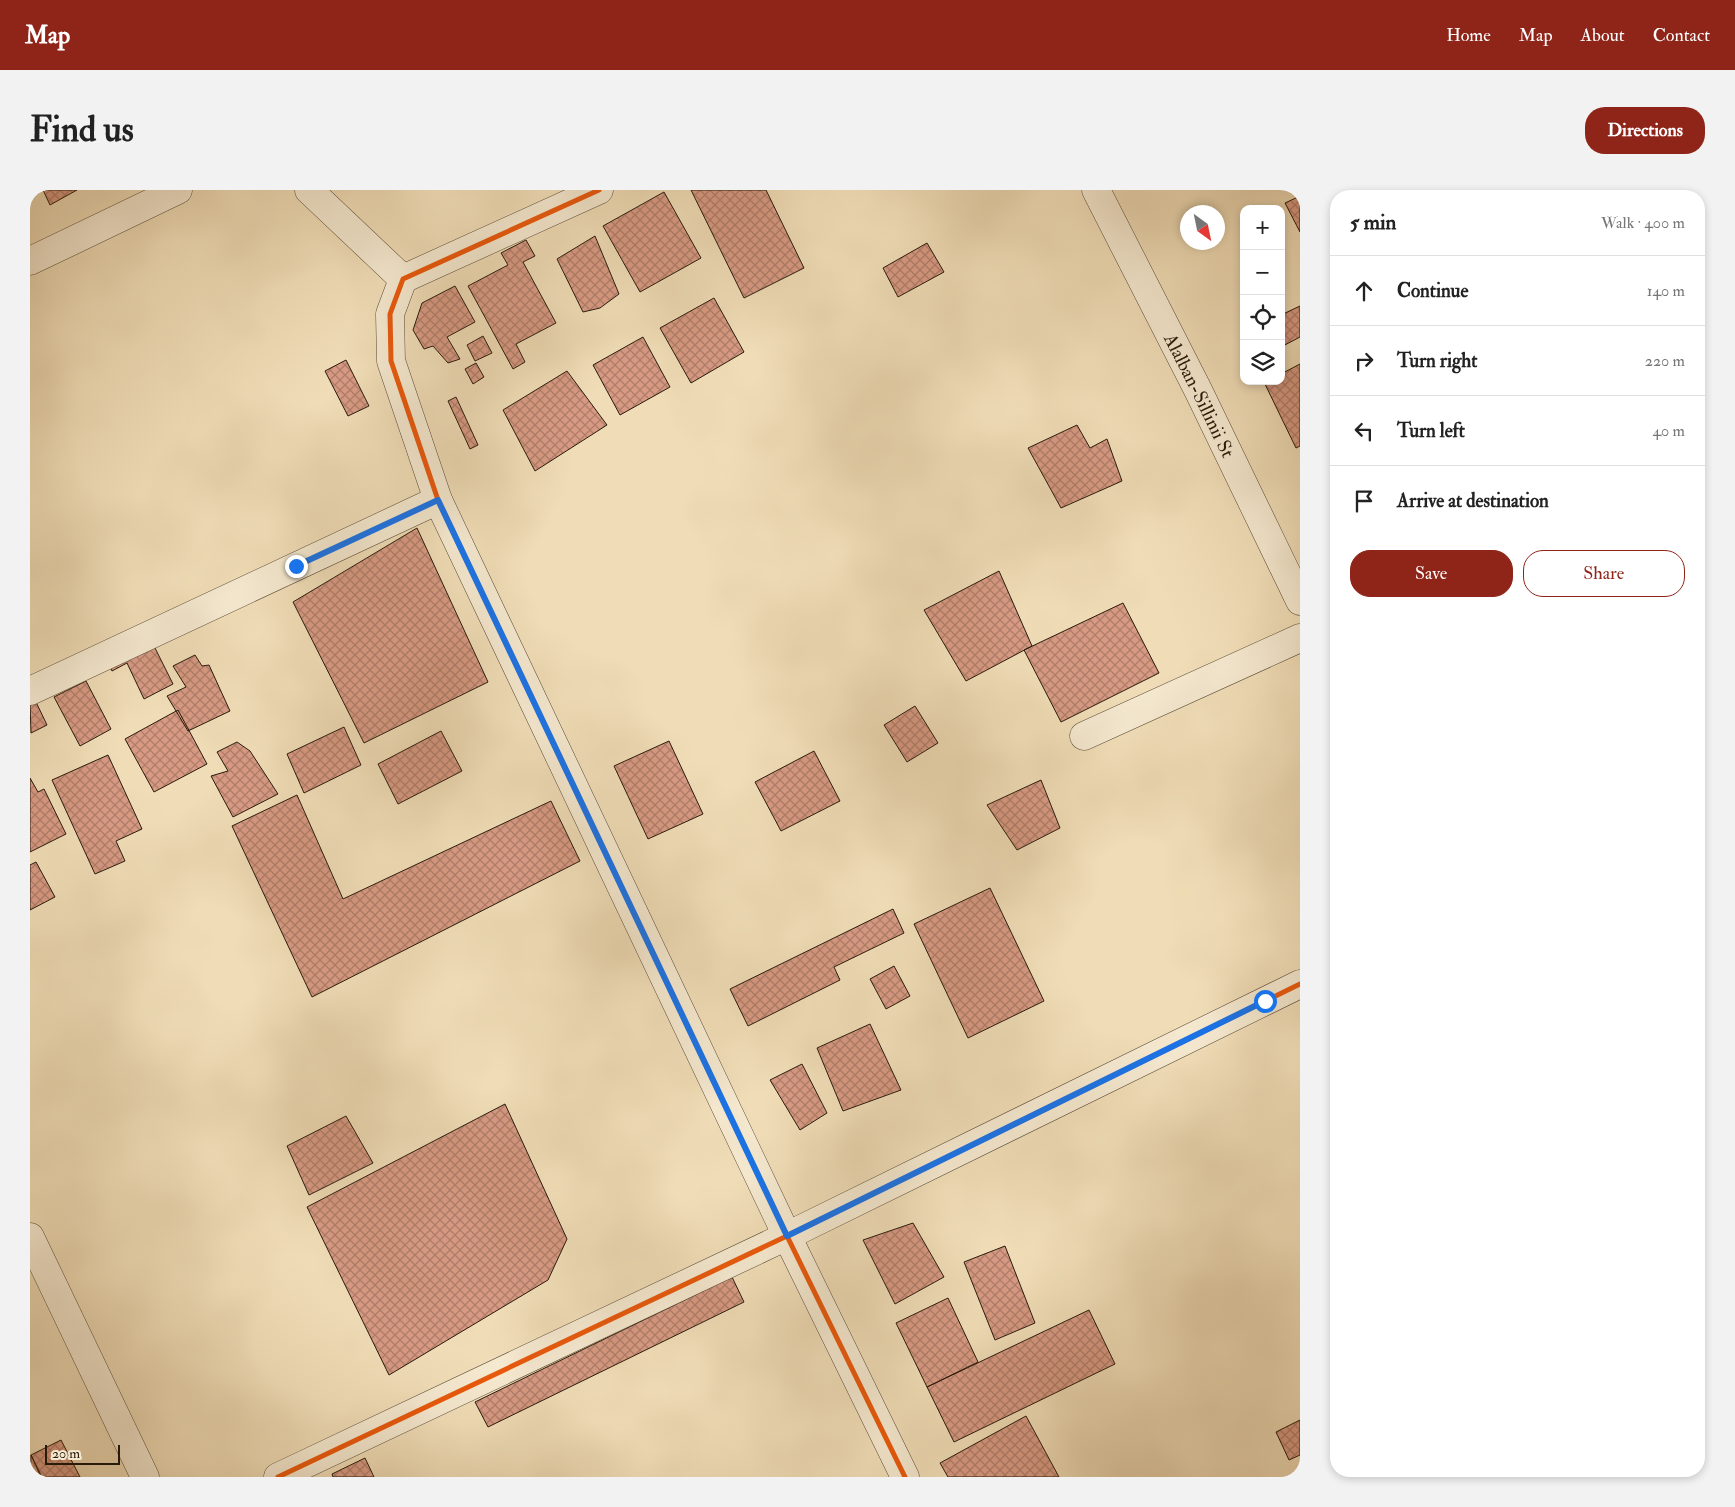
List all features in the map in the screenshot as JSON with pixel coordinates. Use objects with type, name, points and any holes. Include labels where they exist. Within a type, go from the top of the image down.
[{"type":"street","points":[[30,261],[178,190]]},
{"type":"street","points":[[309,190],[403,280]]},
{"type":"street","points":[[599,190],[403,280],[390,314],[391,361],[438,500],[787,1236],[905,1477]]},
{"type":"street","name":"Alalban-Sillinii St","points":[[1096,190],[1198,390],[1300,601]]},
{"type":"street","points":[[30,691],[438,500]]},
{"type":"street","points":[[1084,736],[1300,638]]},
{"type":"street","points":[[278,1477],[787,1236],[1300,984]]},
{"type":"street","points":[[30,1237],[145,1477]]},
{"type":"building","points":[[43,190],[77,190],[50,205]]},
{"type":"building","points":[[691,190],[766,190],[804,268],[744,298]]},
{"type":"building","points":[[664,192],[701,258],[640,292],[603,226]]},
{"type":"building","points":[[1300,196],[1300,232],[1285,203]]},
{"type":"building","points":[[595,236],[619,294],[600,308],[583,312],[557,259]]},
{"type":"building","points":[[526,240],[535,256],[523,262],[556,323],[516,344],[525,362],[513,369],[468,286],[508,265],[501,253]]},
{"type":"building","points":[[927,243],[944,272],[898,297],[883,268]]},
{"type":"building","points":[[455,286],[475,322],[447,337],[460,359],[448,363],[433,346],[424,349],[413,330],[422,303]]},
{"type":"building","points":[[714,298],[744,352],[691,383],[660,328]]},
{"type":"building","points":[[1300,306],[1300,337],[1285,345],[1285,340],[1285,313]]},
{"type":"building","points":[[483,336],[492,353],[475,361],[467,345]]},
{"type":"building","points":[[643,337],[670,387],[620,415],[593,365]]},
{"type":"building","points":[[346,360],[369,406],[348,416],[325,371]]},
{"type":"building","points":[[476,363],[484,377],[473,384],[465,369]]},
{"type":"building","points":[[1300,364],[1300,446],[1296,448],[1265,385],[1285,385],[1285,372]]},
{"type":"building","points":[[567,371],[607,425],[535,471],[503,410]]},
{"type":"building","points":[[456,397],[478,445],[470,449],[448,401]]},
{"type":"building","points":[[1077,425],[1090,448],[1107,439],[1122,481],[1061,508],[1028,448]]},
{"type":"building","points":[[417,528],[488,682],[364,743],[293,602]]},
{"type":"building","points":[[999,571],[1032,646],[966,681],[924,610]]},
{"type":"building","points":[[1123,603],[1159,673],[1061,722],[1024,650]]},
{"type":"building","points":[[152,642],[173,684],[144,699],[127,663],[112,671],[108,663]]},
{"type":"building","points":[[195,655],[202,666],[209,665],[230,711],[188,731],[167,696],[186,687],[173,666]]},
{"type":"building","points":[[86,681],[111,729],[80,746],[54,697]]},
{"type":"building","points":[[36,702],[47,725],[31,733],[30,704]]},
{"type":"building","points":[[915,706],[938,743],[907,762],[884,725]]},
{"type":"building","points":[[178,710],[207,764],[154,792],[125,739]]},
{"type":"building","points":[[344,727],[361,765],[304,793],[287,754]]},
{"type":"building","points":[[441,731],[462,771],[398,804],[378,764]]},
{"type":"building","points":[[669,741],[703,814],[648,839],[614,766]]},
{"type":"building","points":[[237,742],[250,751],[278,794],[233,817],[211,776],[228,771],[217,752]]},
{"type":"building","points":[[814,751],[840,801],[781,831],[755,782]]},
{"type":"building","points":[[108,755],[142,829],[116,841],[125,861],[95,874],[52,780]]},
{"type":"building","points":[[30,778],[38,792],[44,789],[66,834],[30,852]]},
{"type":"building","points":[[1041,780],[1060,828],[1017,850],[987,805]]},
{"type":"building","points":[[297,795],[343,899],[551,801],[580,861],[312,997],[232,826]]},
{"type":"building","points":[[36,862],[55,897],[30,910],[30,865]]},
{"type":"building","points":[[990,888],[1044,1001],[968,1038],[914,924]]},
{"type":"building","points":[[893,909],[904,933],[834,967],[840,980],[748,1026],[730,989]]},
{"type":"building","points":[[894,966],[910,996],[886,1009],[870,979]]},
{"type":"building","points":[[870,1024],[901,1090],[843,1111],[817,1048]]},
{"type":"building","points":[[802,1064],[827,1113],[800,1130],[770,1080]]},
{"type":"building","points":[[505,1104],[567,1239],[548,1280],[389,1375],[307,1207]]},
{"type":"building","points":[[346,1116],[373,1163],[309,1195],[287,1146]]},
{"type":"building","points":[[913,1223],[944,1277],[895,1304],[863,1240]]},
{"type":"building","points":[[1005,1246],[1035,1323],[995,1340],[964,1262]]},
{"type":"building","points":[[732,1277],[744,1302],[488,1427],[475,1402]]},
{"type":"building","points":[[948,1298],[978,1362],[927,1387],[896,1323]]},
{"type":"building","points":[[1089,1310],[1115,1364],[954,1442],[927,1387]]},
{"type":"building","points":[[1026,1416],[1059,1477],[948,1477],[940,1463]]},
{"type":"building","points":[[1300,1420],[1300,1455],[1289,1460],[1276,1432]]},
{"type":"building","points":[[61,1440],[80,1477],[42,1477],[31,1455]]},
{"type":"building","points":[[31,1455],[41,1477],[30,1477]]},
{"type":"building","points":[[365,1458],[374,1477],[333,1477],[332,1474]]},
{"type":"cycle path","points":[[599,190],[403,279],[390,314],[391,361],[438,500],[787,1236],[905,1477]]},
{"type":"cycle path","points":[[278,1477],[787,1236],[1300,984]]},
{"type":"route","points":[[296,566],[438,500],[787,1236],[1265,1001]]}]
